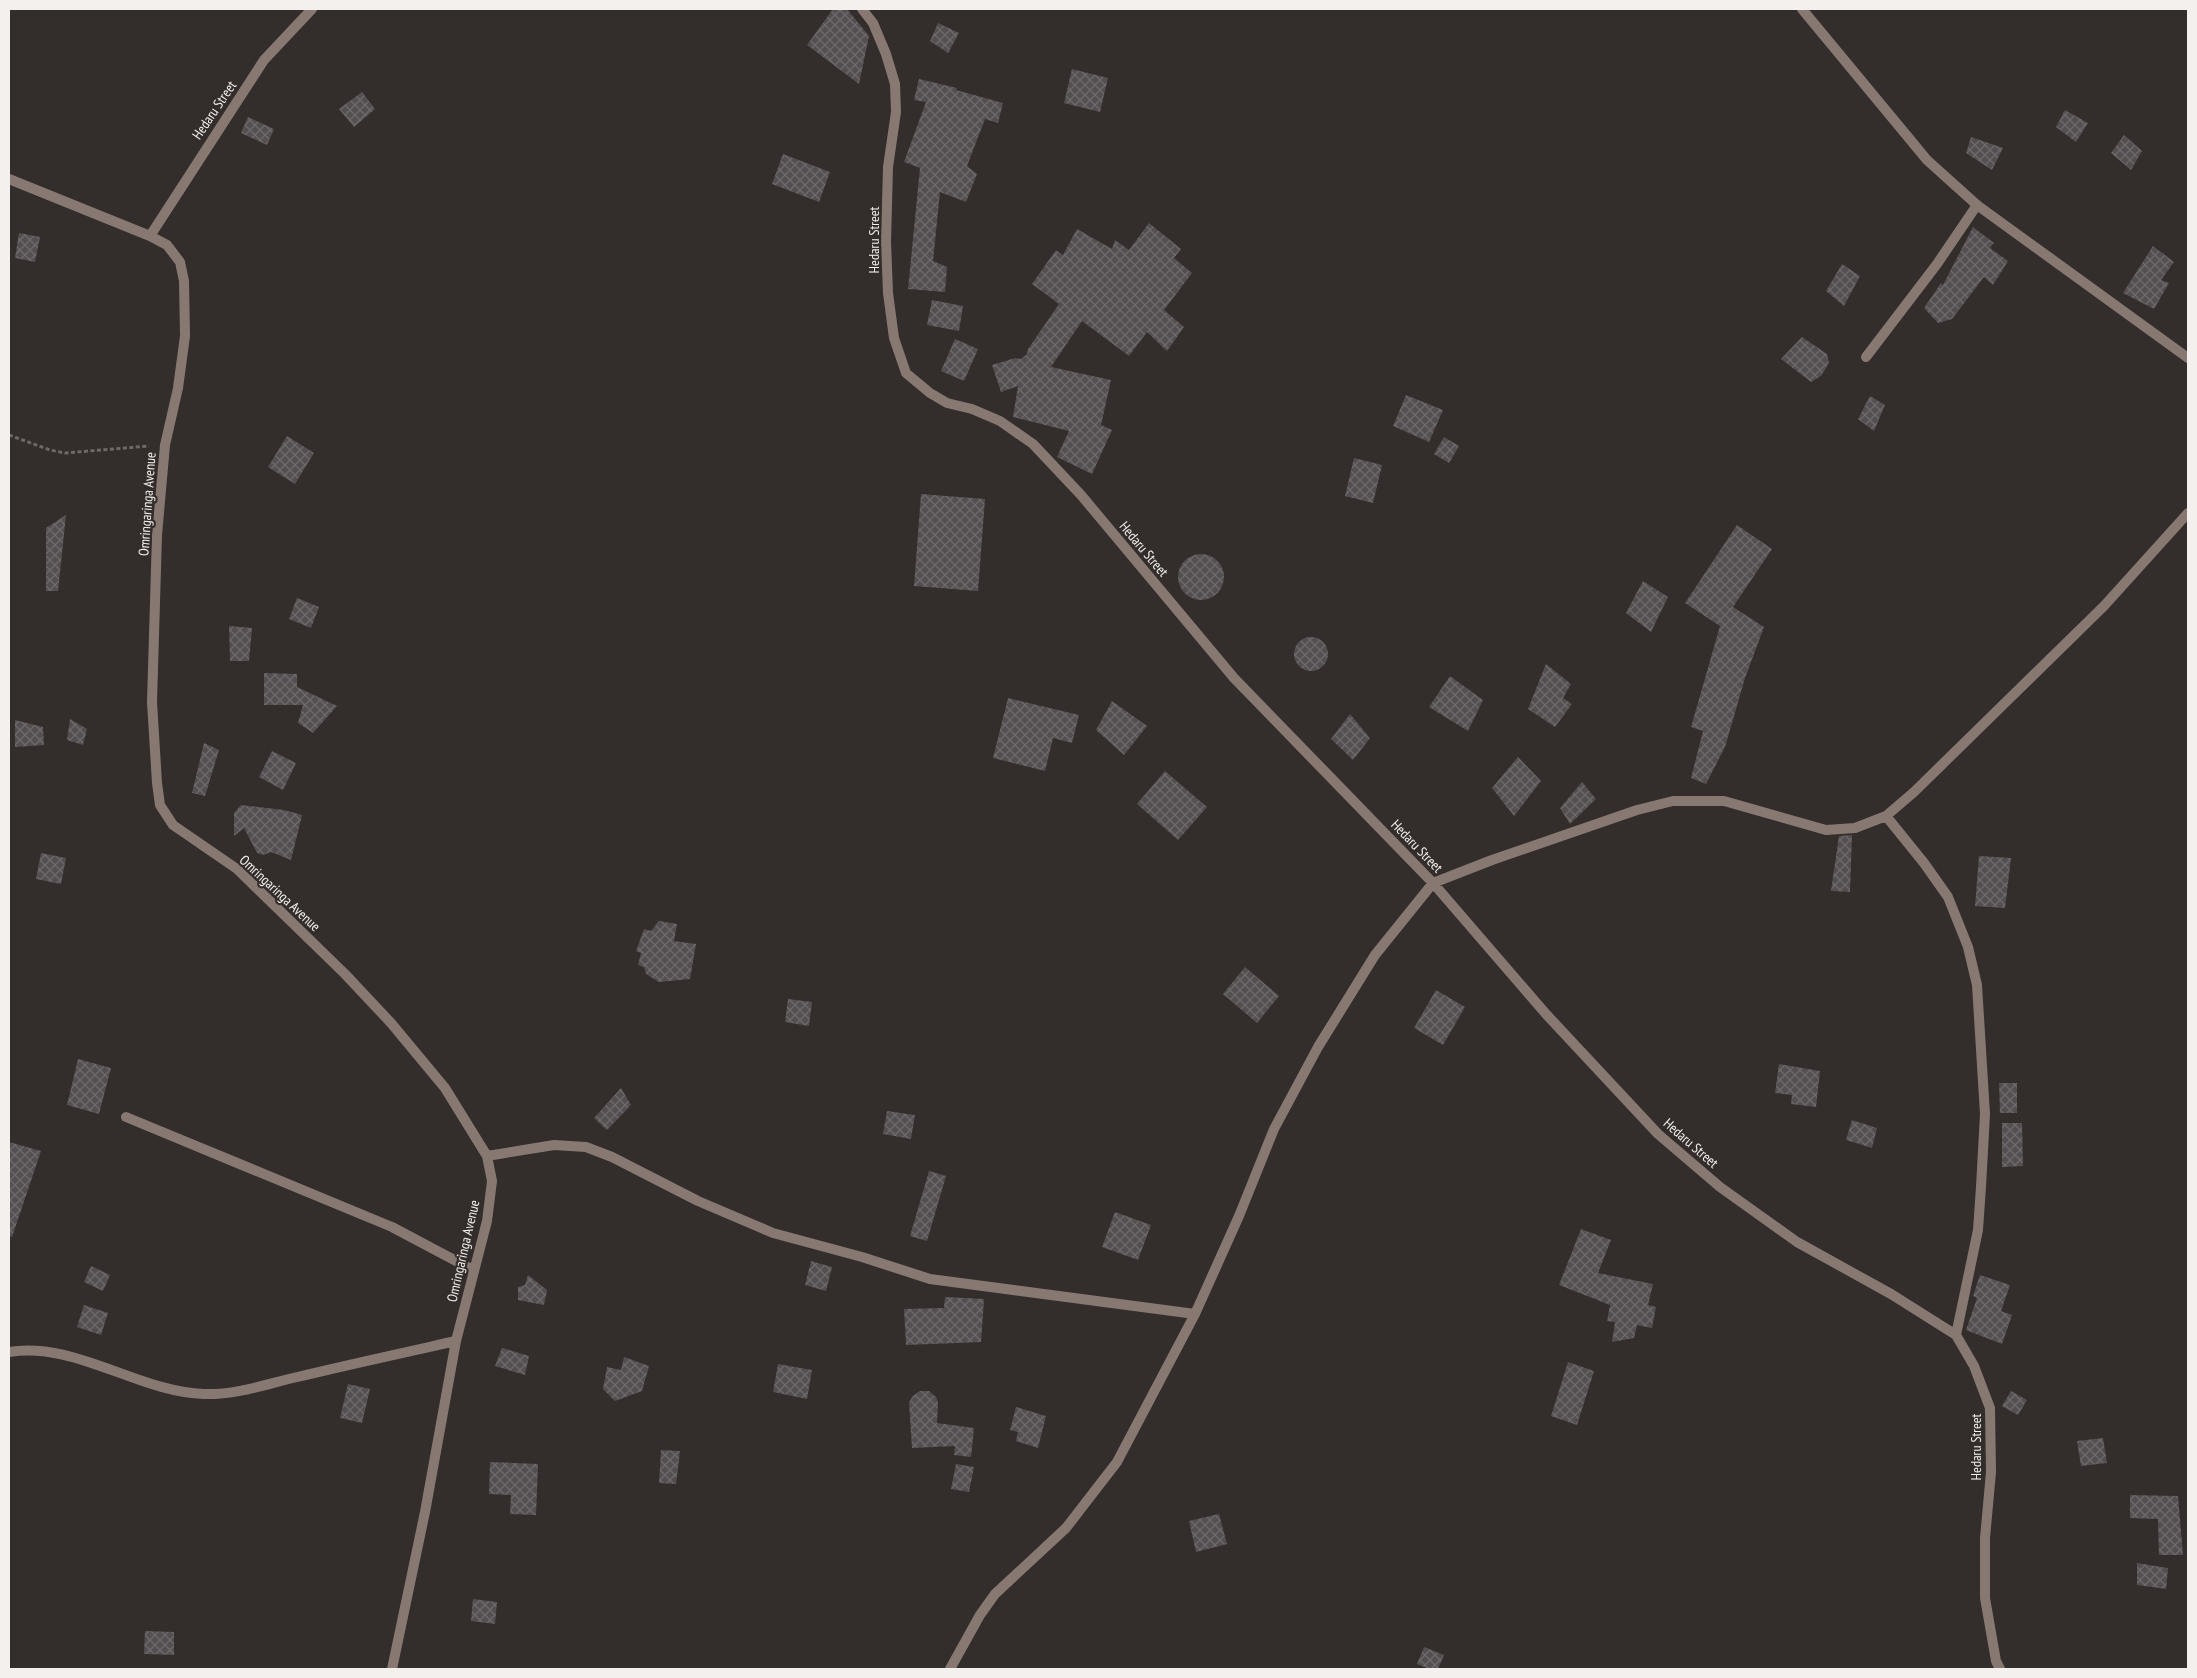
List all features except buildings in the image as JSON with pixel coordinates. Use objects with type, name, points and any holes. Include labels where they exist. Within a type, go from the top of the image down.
[{"type":"street","name":"Hedaru Street","points":[[150,236],[264,60],[312,9]]},
{"type":"street","name":"Hedaru Street","points":[[862,9],[872,23],[883,46],[895,84],[896,112],[888,167],[886,242],[888,293],[894,338],[906,373],[930,393],[948,403],[972,409],[1000,421],[1033,444],[1081,495],[1234,678],[1433,883],[1546,1014],[1658,1134],[1720,1187],[1797,1242],[1891,1294],[1956,1335],[1974,1366],[1990,1408],[1991,1472],[1985,1538],[1985,1598],[1996,1661],[2000,1669]]},
{"type":"street","points":[[1802,9],[1927,160],[1977,205],[2188,358]]},
{"type":"street","name":"Omringaringa Avenue","points":[[9,179],[150,236],[167,246],[180,262],[184,281],[185,336],[178,388],[165,444],[157,535],[152,702],[160,805],[173,824],[237,869],[345,974],[391,1022],[445,1088],[487,1156],[492,1181],[488,1213],[456,1341],[425,1512],[392,1669]]},
{"type":"street","points":[[1866,357],[1937,264],[1977,205]]},
{"type":"street","points":[[950,1669],[980,1615],[995,1594],[1066,1528],[1117,1462],[1194,1314],[1239,1216],[1274,1129],[1318,1047],[1375,955],[1433,883],[1492,860],[1637,810],[1672,801],[1724,801],[1826,830],[1855,828],[1886,816],[1914,792],[2104,606],[2188,513]]},
{"type":"street","points":[[1886,816],[1924,863],[1948,897],[1968,947],[1977,986],[1985,1114],[1981,1187],[1978,1230],[1956,1335]]},
{"type":"street","points":[[126,1116],[392,1227],[473,1270]]},
{"type":"street","points":[[487,1156],[554,1145],[586,1147],[698,1201],[773,1233],[862,1257],[930,1279],[1194,1314]]},
{"type":"street","points":[[9,1352],[20,1350],[56,1353],[174,1391],[205,1394],[242,1391],[456,1341]]},
{"type":"path","points":[[9,435],[50,450],[65,453],[165,444]]}]
